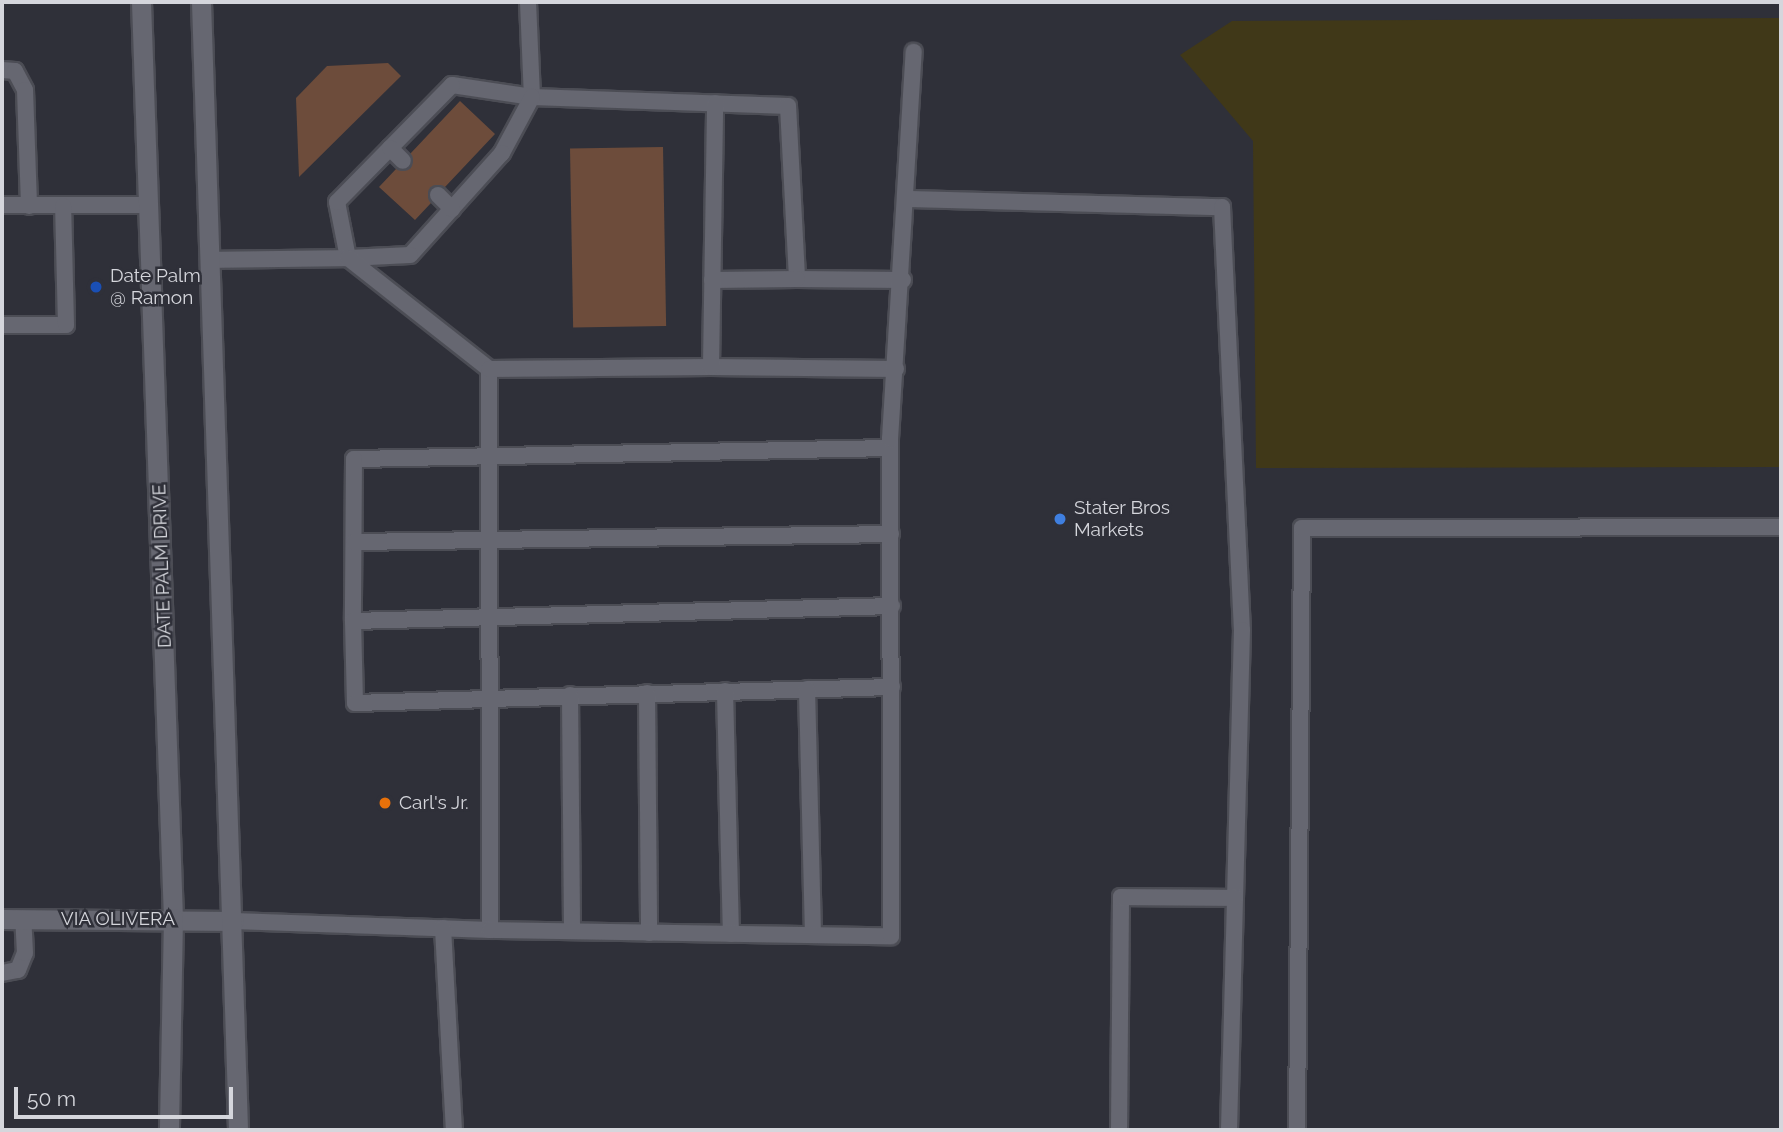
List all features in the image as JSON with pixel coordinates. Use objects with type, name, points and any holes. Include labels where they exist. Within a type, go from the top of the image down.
[{"type":"main road","name":"DATE PALM DRIVE","points":[[141,2],[173,918],[169,1130]]},
{"type":"main road","points":[[201,2],[234,920],[238,1130]]},
{"type":"main road","name":"VIA OLIVERA","points":[[2,919],[234,920]]},
{"type":"lane","points":[[210,260],[410,255],[512,139],[532,97],[528,2]]},
{"type":"lane","points":[[234,920],[490,930],[891,936],[890,448],[908,199],[914,52]]},
{"type":"lane","points":[[2,70],[15,71],[25,90],[29,206]]},
{"type":"lane","points":[[797,279],[788,106],[532,97],[452,85],[337,202],[348,258],[489,369],[896,369]]},
{"type":"lane","points":[[711,367],[715,103]]},
{"type":"lane","points":[[421,117],[433,129]]},
{"type":"lane","points":[[390,148],[403,162]]},
{"type":"lane","points":[[468,164],[481,176]]},
{"type":"lane","points":[[438,195],[452,209]]},
{"type":"lane","points":[[908,199],[1222,207],[1242,630],[1229,1130]]},
{"type":"lane","points":[[2,205],[150,205]]},
{"type":"lane","points":[[2,326],[66,325],[63,206]]},
{"type":"lane","points":[[712,280],[903,280]]},
{"type":"lane","points":[[489,369],[490,930]]},
{"type":"lane","points":[[890,448],[354,458],[353,621],[355,703],[892,687]]},
{"type":"lane","points":[[1297,1130],[1302,528],[1781,527]]},
{"type":"lane","points":[[354,542],[490,543],[891,534]]},
{"type":"lane","points":[[353,621],[892,606]]},
{"type":"lane","points":[[807,689],[813,935]]},
{"type":"lane","points":[[725,691],[731,934]]},
{"type":"lane","points":[[647,693],[649,933]]},
{"type":"lane","points":[[570,695],[572,931]]},
{"type":"lane","points":[[1119,1130],[1121,897],[1235,898]]},
{"type":"lane","points":[[2,973],[18,970],[25,953],[23,919]]},
{"type":"lane","points":[[443,928],[454,1130]]},
{"type":"sand","points":[[1781,18],[1781,467],[1256,468],[1253,141],[1180,55],[1232,21]]},
{"type":"building","points":[[388,63],[401,76],[299,177],[296,98],[327,66]]},
{"type":"building","points":[[460,101],[495,134],[445,187],[430,188],[431,203],[415,220],[379,187],[396,169],[411,168],[410,154]]},
{"type":"building","points":[[663,147],[666,326],[573,328],[570,149]]},
{"type":"place","name":"Date Palm @ Ramon","points":[[96,287]]},
{"type":"place","name":"Stater Bros Markets","points":[[1060,519]]},
{"type":"place","name":"Carl's Jr.","points":[[385,803]]}]
